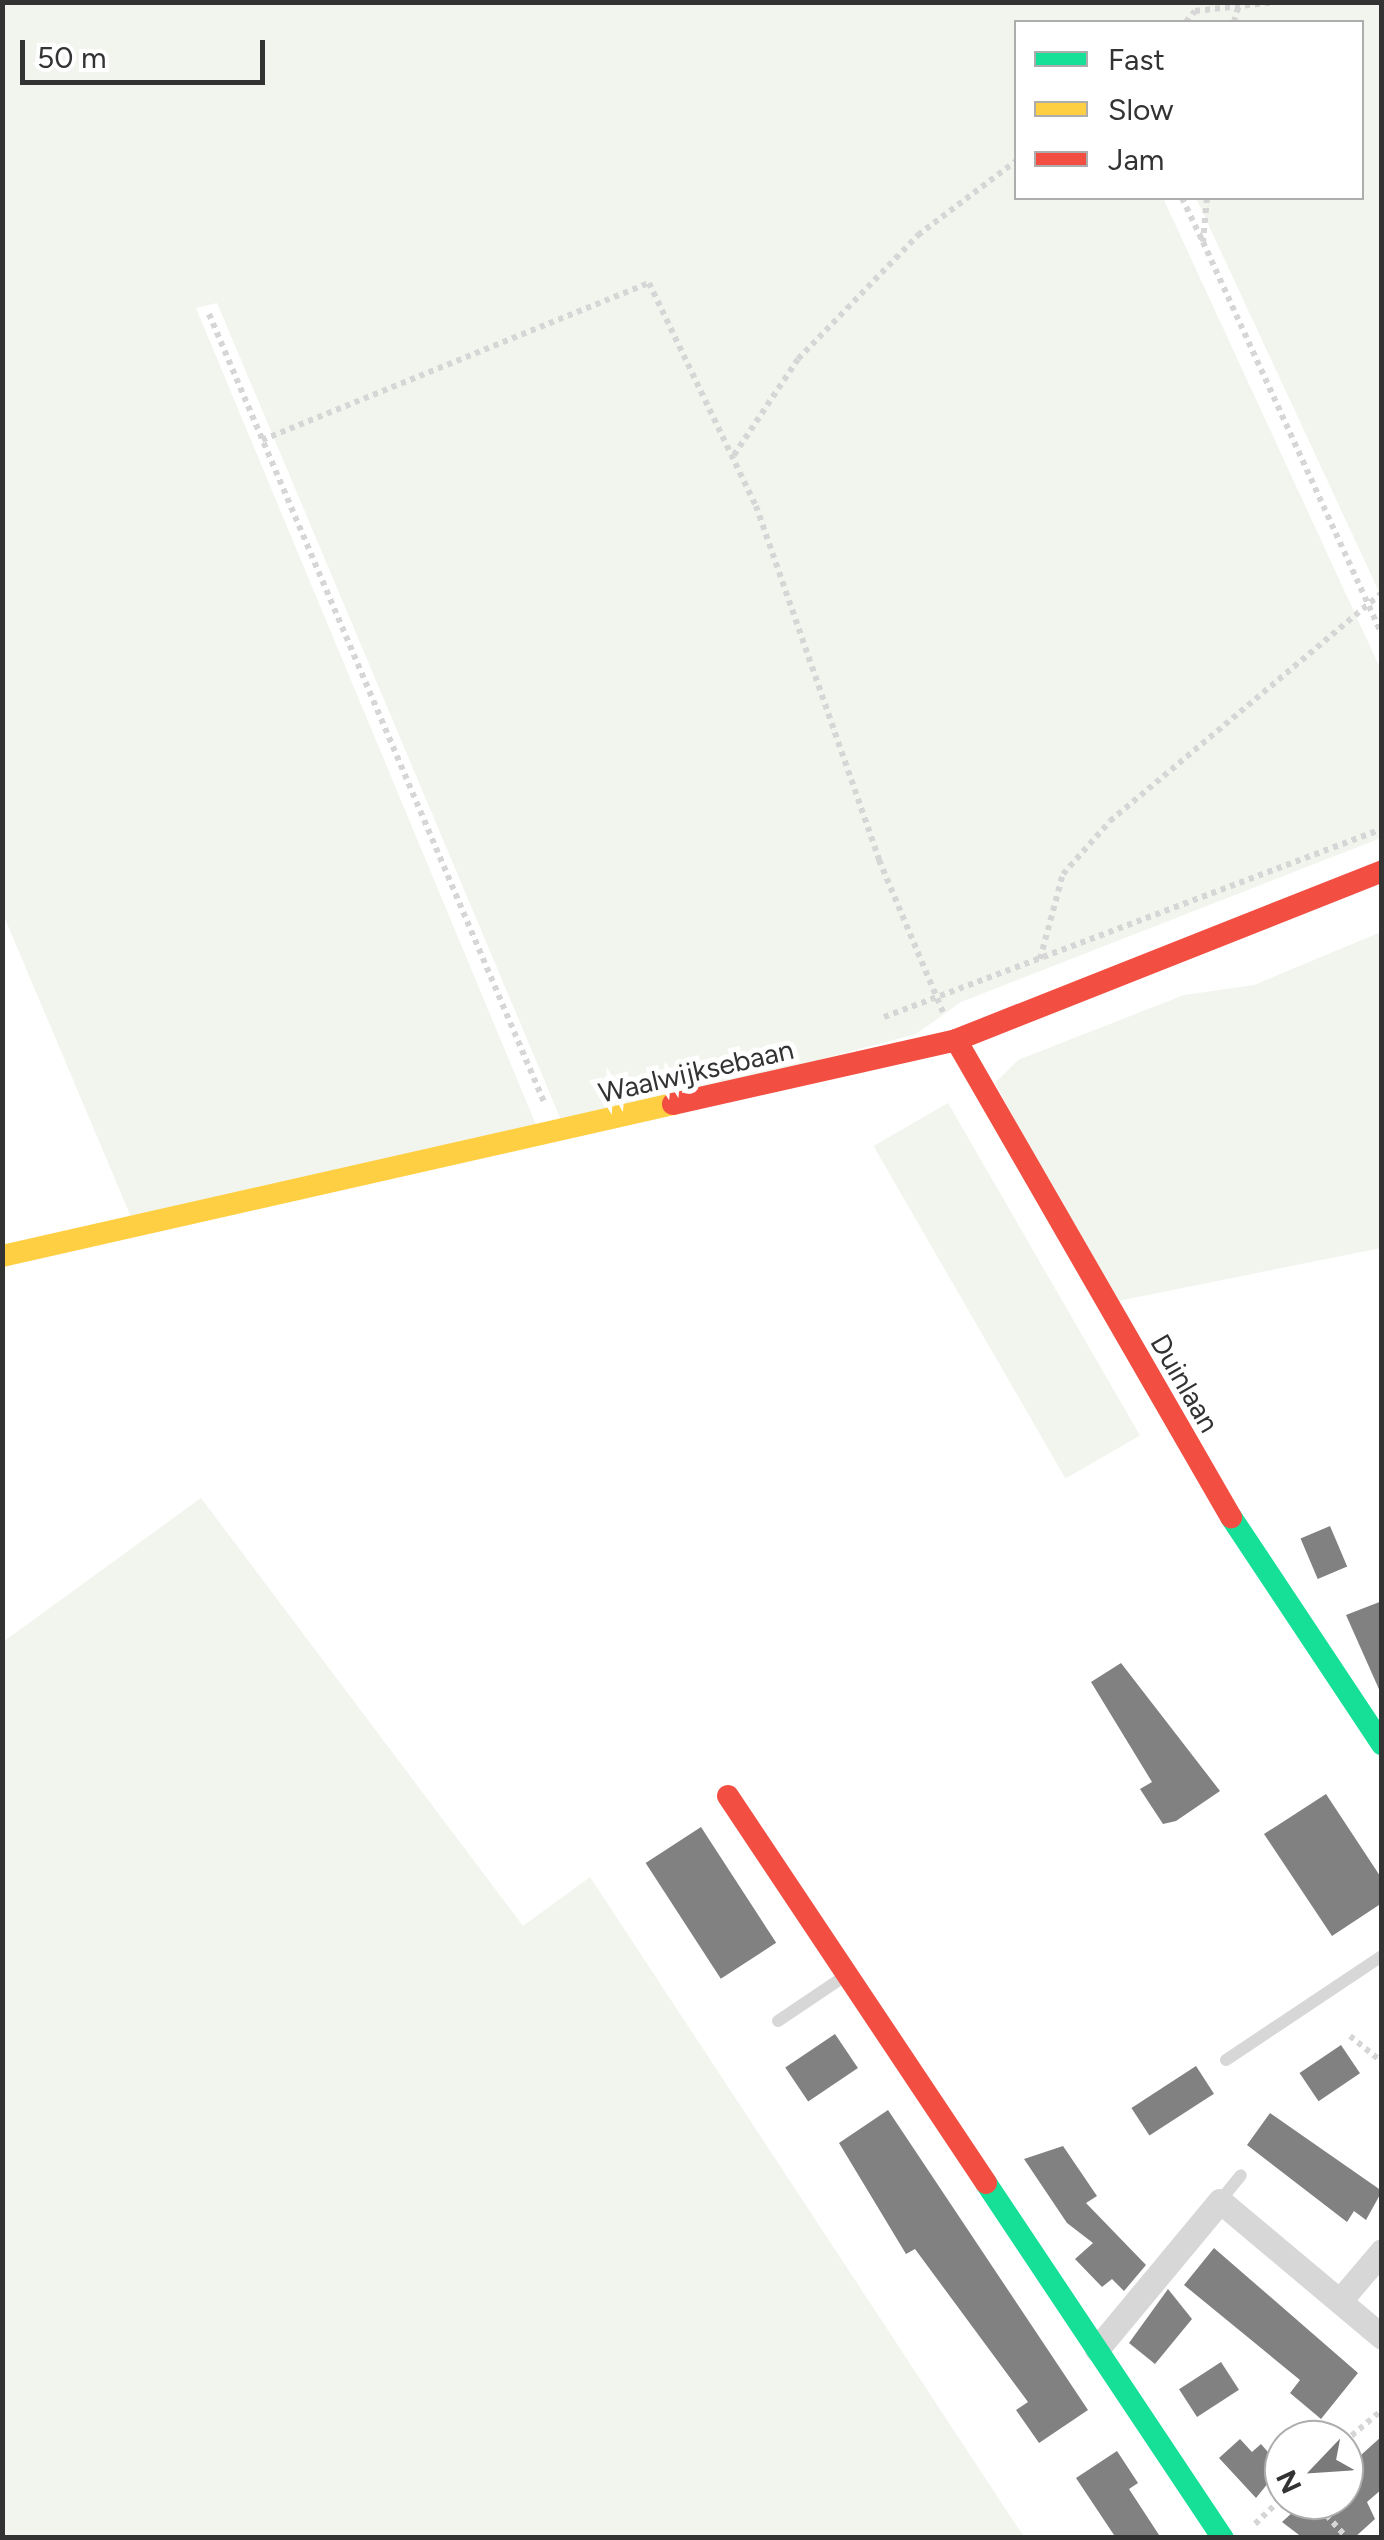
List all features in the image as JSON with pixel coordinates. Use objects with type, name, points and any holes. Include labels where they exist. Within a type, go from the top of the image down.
[{"type":"street","name":"Waalwijksebaan","points":[[2,1256],[956,1040],[1382,871]]},
{"type":"street","name":"Duinlaan","points":[[956,1040],[1202,1474],[1382,1744]]},
{"type":"street","points":[[728,1796],[1222,2538]]},
{"type":"street","points":[[1097,2349],[1220,2202],[1343,2297],[1382,2337]]},
{"type":"street","points":[[1343,2297],[1382,2251]]},
{"type":"lane","points":[[1226,2060],[1382,1956]]},
{"type":"lane","points":[[778,2022],[847,1975]]},
{"type":"lane","points":[[1220,2202],[1242,2174]]},
{"type":"path","points":[[1188,20],[1195,11],[1275,2]]},
{"type":"path","points":[[733,456],[798,359],[918,235],[1014,163]]},
{"type":"path","points":[[1183,200],[1382,635]]},
{"type":"path","points":[[1203,242],[1207,200]]},
{"type":"path","points":[[262,440],[649,283],[733,456],[937,998],[1382,829]]},
{"type":"path","points":[[209,314],[544,1103]]},
{"type":"path","points":[[1051,1004],[1040,960],[1063,874],[1110,821],[1382,594]]},
{"type":"path","points":[[1350,2036],[1382,2062]]},
{"type":"path","points":[[1238,2538],[1264,2514]]},
{"type":"shaded area","points":[[3,3],[1381,3],[1381,596],[1197,200],[1364,200],[1364,20],[1014,20],[1014,200],[1164,200],[1381,670],[1381,838],[961,1002],[916,1034],[564,1127],[217,303],[196,308],[539,1132],[134,1224],[3,914]]},
{"type":"shaded area","points":[[1381,932],[1381,1248],[1113,1302],[995,1083],[1018,1060],[1184,995],[1254,985]]},
{"type":"shaded area","points":[[948,1103],[1140,1436],[1066,1479],[874,1146]]},
{"type":"shaded area","points":[[201,1498],[523,1926],[590,1877],[1024,2537],[3,2537],[3,1642]]},
{"type":"building","points":[[1330,1526],[1347,1567],[1318,1579],[1301,1539]]},
{"type":"building","points":[[1382,1601],[1382,1696],[1346,1615]]},
{"type":"building","points":[[1121,1663],[1220,1791],[1176,1821],[1163,1824],[1140,1789],[1152,1782],[1091,1682]]},
{"type":"building","points":[[1326,1794],[1382,1879],[1382,1903],[1332,1936],[1264,1834]]},
{"type":"building","points":[[701,1827],[776,1943],[721,1979],[646,1863]]},
{"type":"building","points":[[835,2034],[858,2068],[808,2102],[785,2068]]},
{"type":"building","points":[[1341,2045],[1360,2073],[1319,2101],[1300,2073]]},
{"type":"building","points":[[1196,2066],[1214,2094],[1149,2136],[1131,2108]]},
{"type":"building","points":[[888,2110],[1088,2410],[1039,2443],[1016,2410],[1028,2402],[915,2249],[906,2254],[839,2143]]},
{"type":"building","points":[[1270,2113],[1382,2191],[1366,2220],[1354,2211],[1347,2222],[1247,2145]]},
{"type":"building","points":[[1063,2146],[1097,2196],[1086,2203],[1146,2265],[1124,2291],[1112,2279],[1102,2287],[1075,2259],[1093,2243],[1067,2223],[1024,2159]]},
{"type":"building","points":[[1214,2248],[1358,2373],[1321,2419],[1290,2393],[1300,2380],[1184,2285]]},
{"type":"building","points":[[1168,2289],[1192,2319],[1155,2364],[1129,2343]]},
{"type":"building","points":[[1221,2362],[1239,2390],[1197,2417],[1179,2389]]},
{"type":"building","points":[[1382,2436],[1382,2489],[1367,2502],[1375,2519],[1354,2538],[1303,2538],[1282,2522],[1364,2520],[1364,2452]]},
{"type":"building","points":[[1240,2439],[1252,2452],[1261,2444],[1264,2488],[1256,2498],[1219,2458]]},
{"type":"building","points":[[1117,2451],[1138,2483],[1129,2489],[1161,2538],[1116,2538],[1076,2478]]},
{"type":"traffic: fast","points":[[1231,1517],[1382,1744]]},
{"type":"traffic: fast","points":[[986,2183],[1223,2538]]},
{"type":"traffic: slow","points":[[2,1256],[673,1104]]},
{"type":"traffic: jam","points":[[673,1104],[956,1040],[1382,871]]},
{"type":"traffic: jam","points":[[956,1040],[1231,1517]]},
{"type":"traffic: jam","points":[[728,1796],[986,2183]]}]
